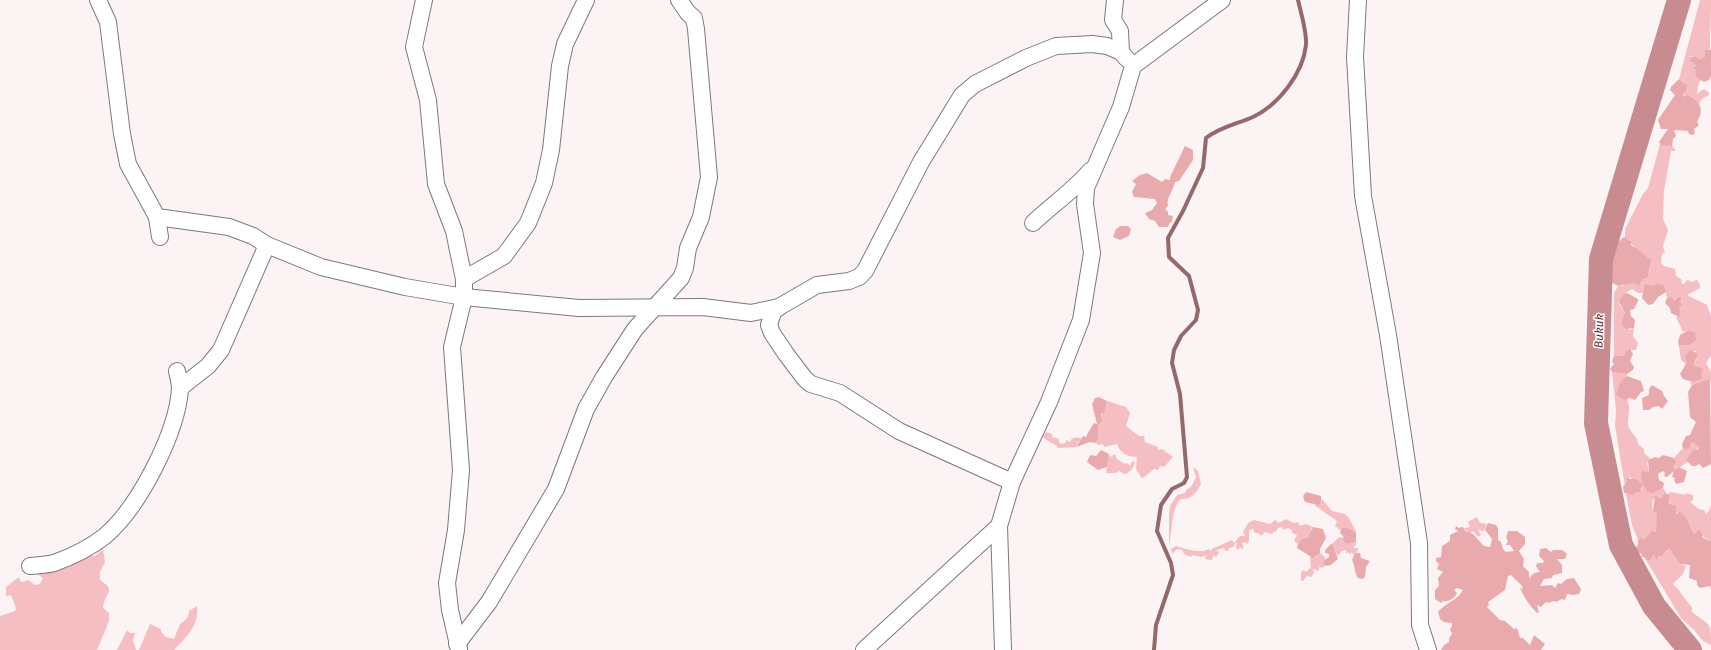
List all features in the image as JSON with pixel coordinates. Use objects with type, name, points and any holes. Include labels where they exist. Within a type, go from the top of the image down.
[{"type":"street","points":[[98,0],[108,22],[122,134],[128,164],[157,217],[160,237]]},
{"type":"street","points":[[424,0],[414,47],[428,100],[436,184],[454,231],[464,279],[464,298],[452,347],[461,470],[456,530],[447,583],[458,647]]},
{"type":"street","points":[[464,279],[504,256],[528,223],[544,183],[551,150],[560,66],[565,44],[586,0]]},
{"type":"street","points":[[458,647],[489,602],[556,489],[586,409],[604,377],[635,329],[681,278],[685,268],[688,248],[701,217],[709,177],[694,18],[688,13],[679,0]]},
{"type":"street","points":[[1092,44],[1107,32],[1113,20],[1115,0]]},
{"type":"street","points":[[1003,650],[999,526],[1012,482],[1049,402],[1081,320],[1092,253],[1085,204],[1086,188],[1094,165],[1121,107],[1134,66],[1222,0]]},
{"type":"street","points":[[1358,0],[1355,57],[1363,196],[1388,335],[1419,543],[1420,625],[1428,650]]},
{"type":"street","points":[[1113,20],[1120,32],[1121,52]]},
{"type":"street","points":[[772,333],[770,320],[773,312],[779,307],[817,285],[849,281],[859,277],[865,271],[921,162],[962,95],[975,84],[1026,58],[1056,46],[1092,44],[1107,46],[1121,52],[1134,66]]},
{"type":"street","points":[[1033,223],[1053,204],[1079,184],[1094,165]]},
{"type":"street","points":[[157,217],[229,227],[254,236],[267,246],[321,267],[351,276],[464,298],[579,308],[703,307],[751,313],[779,307]]},
{"type":"street","points":[[180,388],[208,366],[221,350],[267,246]]},
{"type":"street","points":[[746,312],[772,333],[805,379],[811,384],[840,393],[899,431],[1012,482]]},
{"type":"street","points":[[30,566],[53,564],[84,549],[105,536],[121,518],[145,485],[159,458],[173,425],[180,388],[177,370]]},
{"type":"street","points":[[864,650],[999,526]]},
{"type":"shaded area","points":[[1700,0],[1711,0],[1711,13],[1710,49],[1705,49],[1705,57],[1700,59],[1695,56],[1691,56],[1689,61],[1696,65],[1693,69],[1697,69],[1697,75],[1701,79],[1697,94],[1704,89],[1709,93],[1709,95],[1702,99],[1698,105],[1692,100],[1684,97],[1685,83],[1679,79]]},
{"type":"shaded area","points":[[1705,49],[1711,50],[1711,76],[1709,80],[1704,82],[1697,78],[1695,72],[1697,69],[1693,69],[1696,65],[1689,61],[1691,57],[1695,56],[1700,59],[1705,57]]},
{"type":"shaded area","points":[[1679,79],[1687,85],[1687,89],[1683,95],[1684,97],[1687,95],[1691,97],[1700,106],[1701,113],[1697,122],[1699,125],[1694,129],[1695,133],[1693,135],[1689,134],[1688,131],[1674,130],[1676,136],[1673,139],[1672,146],[1661,145],[1659,142],[1668,129],[1661,129],[1658,120],[1675,95],[1670,90]]},
{"type":"shaded area","points":[[1660,144],[1672,146],[1675,149],[1675,151],[1671,151],[1664,191],[1663,219],[1668,230],[1663,246],[1665,252],[1662,254],[1661,263],[1664,266],[1675,269],[1676,276],[1681,279],[1682,284],[1684,284],[1687,280],[1693,282],[1696,279],[1700,284],[1700,288],[1687,295],[1707,305],[1711,316],[1711,355],[1706,363],[1711,372],[1711,380],[1692,385],[1690,382],[1693,382],[1702,375],[1697,367],[1693,365],[1697,358],[1696,351],[1692,351],[1686,364],[1681,360],[1679,346],[1690,345],[1696,340],[1689,330],[1683,332],[1676,317],[1678,317],[1679,307],[1682,306],[1682,300],[1667,298],[1664,285],[1657,283],[1653,286],[1644,286],[1643,293],[1638,293],[1632,289],[1625,293],[1619,304],[1625,313],[1622,319],[1622,325],[1630,330],[1634,328],[1633,336],[1638,343],[1636,350],[1628,350],[1625,355],[1614,356],[1614,293],[1618,286],[1623,286],[1646,279],[1649,273],[1650,267],[1648,261],[1625,238],[1625,229],[1643,194],[1648,188]]},
{"type":"shaded area","points":[[1185,146],[1193,150],[1193,160],[1179,181],[1175,182],[1169,197],[1168,206],[1165,209],[1168,212],[1168,215],[1173,216],[1172,221],[1168,227],[1159,227],[1155,221],[1149,219],[1145,213],[1152,210],[1157,203],[1155,199],[1134,197],[1132,192],[1136,184],[1132,181],[1140,175],[1147,173],[1162,182],[1165,179],[1170,180],[1170,177]]},
{"type":"shaded area","points":[[1120,226],[1128,226],[1131,229],[1129,236],[1120,240],[1113,237],[1116,229]]},
{"type":"shaded area","points":[[1624,237],[1631,242],[1631,245],[1651,260],[1648,277],[1641,281],[1639,286],[1634,283],[1618,286],[1611,282],[1612,278],[1607,274],[1605,263],[1610,253],[1608,248],[1612,242],[1617,243]]},
{"type":"shaded area","points":[[1657,283],[1664,285],[1666,292],[1658,297],[1653,304],[1648,305],[1642,298],[1644,286],[1647,284],[1653,286]]},
{"type":"shaded area","points":[[1625,293],[1638,299],[1634,309],[1630,310],[1631,316],[1635,320],[1634,328],[1626,329],[1622,325],[1622,319],[1625,313],[1619,302]]},
{"type":"shaded area","points":[[1671,297],[1675,300],[1678,297],[1681,298],[1682,306],[1679,307],[1679,317],[1671,313],[1670,308],[1665,303],[1667,298]]},
{"type":"shaded area","points":[[1689,330],[1695,333],[1696,340],[1690,345],[1679,346],[1678,342],[1680,335]]},
{"type":"shaded area","points":[[1630,349],[1633,354],[1630,361],[1634,367],[1633,370],[1627,374],[1612,372],[1610,369],[1614,364],[1612,362],[1614,356],[1625,355],[1625,352]]},
{"type":"shaded area","points":[[1690,350],[1697,353],[1697,357],[1693,365],[1703,369],[1701,373],[1703,378],[1693,382],[1683,379],[1680,374],[1687,362],[1685,357]]},
{"type":"shaded area","points":[[1612,372],[1627,374],[1627,376],[1621,381],[1618,397],[1627,399],[1629,408],[1628,427],[1638,441],[1638,444],[1644,449],[1644,453],[1650,458],[1647,463],[1649,472],[1646,472],[1646,489],[1659,490],[1663,488],[1667,494],[1671,492],[1693,495],[1693,500],[1690,502],[1699,509],[1704,510],[1706,514],[1711,505],[1711,540],[1708,541],[1697,531],[1694,534],[1686,517],[1677,513],[1673,509],[1669,500],[1653,499],[1652,508],[1657,514],[1658,528],[1665,534],[1668,533],[1673,536],[1674,542],[1671,552],[1675,554],[1680,564],[1686,566],[1683,574],[1673,584],[1692,607],[1692,612],[1706,622],[1710,628],[1711,645],[1703,641],[1681,618],[1646,560],[1648,560],[1652,555],[1656,557],[1667,552],[1667,539],[1657,538],[1651,533],[1644,540],[1638,540],[1632,525],[1626,494],[1642,490],[1643,485],[1629,477],[1625,486],[1615,426],[1616,411]]},
{"type":"shaded area","points":[[1627,376],[1641,381],[1644,391],[1641,392],[1635,400],[1630,398],[1625,400],[1618,397],[1616,394],[1621,381]]},
{"type":"shaded area","points":[[1710,379],[1711,464],[1703,468],[1699,464],[1692,466],[1686,460],[1694,449],[1698,450],[1699,447],[1692,442],[1686,450],[1683,448],[1682,444],[1686,436],[1690,435],[1696,422],[1690,417],[1688,392],[1692,385]]},
{"type":"shaded area","points":[[1652,385],[1662,391],[1668,401],[1662,409],[1659,406],[1653,407],[1649,410],[1643,410],[1642,398],[1649,395],[1649,389]]},
{"type":"shaded area","points":[[1099,397],[1107,401],[1104,413],[1101,414],[1102,422],[1098,424],[1098,438],[1095,443],[1090,442],[1076,447],[1083,436],[1086,437],[1094,423],[1097,424],[1092,404],[1095,398]]},
{"type":"shaded area","points":[[1107,401],[1126,407],[1130,413],[1126,426],[1139,436],[1144,436],[1145,442],[1158,447],[1158,450],[1162,449],[1173,457],[1164,467],[1160,466],[1158,470],[1154,469],[1143,478],[1136,469],[1137,457],[1124,454],[1117,444],[1104,447],[1103,444],[1099,445],[1095,443],[1097,426],[1105,410]]},
{"type":"shaded area","points":[[1046,432],[1052,434],[1052,437],[1059,439],[1061,444],[1065,443],[1067,440],[1070,442],[1074,438],[1081,438],[1076,447],[1058,448],[1055,444],[1043,437]]},
{"type":"shaded area","points":[[1692,442],[1699,447],[1686,460],[1688,462],[1675,470],[1673,466],[1676,463],[1674,458],[1683,448],[1686,450]]},
{"type":"shaded area","points":[[1101,450],[1109,454],[1107,467],[1098,470],[1087,462],[1090,455],[1096,456]]},
{"type":"shaded area","points":[[1109,454],[1110,457],[1115,454],[1117,459],[1125,464],[1127,463],[1130,466],[1132,461],[1135,462],[1134,466],[1125,474],[1119,471],[1116,473],[1106,473]]},
{"type":"shaded area","points":[[1663,455],[1674,458],[1676,463],[1673,466],[1675,470],[1679,467],[1687,471],[1684,482],[1676,484],[1674,480],[1675,478],[1672,477],[1674,471],[1667,477],[1664,476],[1665,473],[1663,471],[1658,474],[1659,480],[1664,483],[1663,488],[1652,493],[1648,492],[1643,485],[1640,492],[1635,492],[1633,495],[1624,493],[1623,487],[1627,481],[1627,477],[1630,479],[1636,479],[1643,484],[1641,478],[1642,471],[1649,472],[1648,460],[1655,457],[1659,458]]},
{"type":"shaded area","points":[[1193,467],[1198,471],[1201,484],[1193,496],[1180,499],[1177,504],[1173,515],[1169,546],[1170,506],[1177,495],[1185,493],[1187,489],[1191,487],[1196,477]]},
{"type":"shaded area","points":[[1306,492],[1321,496],[1321,502],[1319,505],[1305,502],[1303,496]]},
{"type":"shaded area","points":[[1664,494],[1669,495],[1669,504],[1676,506],[1676,514],[1680,512],[1686,517],[1694,534],[1699,529],[1702,537],[1708,541],[1711,540],[1711,590],[1710,586],[1700,588],[1697,585],[1697,581],[1689,578],[1690,565],[1680,564],[1669,548],[1662,556],[1659,556],[1657,560],[1654,555],[1650,560],[1646,560],[1644,557],[1641,557],[1642,554],[1634,552],[1634,549],[1638,545],[1638,540],[1642,538],[1644,540],[1652,531],[1656,532],[1657,514],[1653,511],[1655,496],[1661,499]]},
{"type":"shaded area","points":[[1322,499],[1332,511],[1345,514],[1349,518],[1356,532],[1348,528],[1340,530],[1335,526],[1337,521],[1314,505],[1321,502]]},
{"type":"shaded area","points":[[1477,517],[1480,523],[1487,524],[1484,531],[1478,530],[1481,535],[1478,537],[1473,531],[1469,534],[1464,528],[1470,527],[1468,522]]},
{"type":"shaded area","points":[[1286,519],[1294,523],[1298,522],[1300,526],[1306,524],[1313,527],[1311,529],[1312,533],[1298,544],[1294,541],[1297,535],[1292,533],[1292,530],[1288,528],[1283,530],[1282,527],[1278,528],[1276,532],[1274,531],[1272,534],[1264,532],[1262,536],[1255,533],[1253,529],[1249,530],[1249,540],[1247,545],[1246,542],[1242,543],[1244,548],[1242,549],[1240,547],[1238,550],[1236,548],[1237,543],[1235,543],[1234,547],[1229,548],[1228,551],[1223,548],[1215,551],[1218,551],[1219,553],[1216,557],[1213,555],[1212,560],[1205,559],[1206,555],[1201,557],[1193,555],[1191,557],[1184,554],[1182,550],[1177,549],[1172,554],[1171,549],[1176,546],[1201,551],[1209,549],[1211,551],[1212,549],[1232,540],[1234,543],[1240,536],[1245,536],[1243,532],[1248,523],[1254,520],[1270,524],[1275,520],[1279,523]]},
{"type":"shaded area","points":[[1488,523],[1496,525],[1498,528],[1498,540],[1501,542],[1503,549],[1506,552],[1514,551],[1510,545],[1506,545],[1508,541],[1506,538],[1508,531],[1517,531],[1525,537],[1525,544],[1519,551],[1524,559],[1523,566],[1529,572],[1529,578],[1534,573],[1540,572],[1536,566],[1537,563],[1543,563],[1544,561],[1539,556],[1540,549],[1546,548],[1551,552],[1553,550],[1562,550],[1567,554],[1565,559],[1557,559],[1562,565],[1562,573],[1553,575],[1552,578],[1544,579],[1540,586],[1552,585],[1555,588],[1558,583],[1561,584],[1567,579],[1574,578],[1581,589],[1579,594],[1567,594],[1565,600],[1562,599],[1556,602],[1546,602],[1541,607],[1537,605],[1539,612],[1537,613],[1529,604],[1520,588],[1523,589],[1522,586],[1511,575],[1508,576],[1505,590],[1488,602],[1489,605],[1487,607],[1500,620],[1505,621],[1514,629],[1517,628],[1520,638],[1523,638],[1530,645],[1534,635],[1545,644],[1541,650],[1441,650],[1444,645],[1449,642],[1449,638],[1452,634],[1450,629],[1452,623],[1444,622],[1440,619],[1438,612],[1458,597],[1463,590],[1457,588],[1454,590],[1457,593],[1453,598],[1441,603],[1435,599],[1435,590],[1439,586],[1438,578],[1443,572],[1437,569],[1439,564],[1436,561],[1436,558],[1441,557],[1442,546],[1450,541],[1450,535],[1458,531],[1455,529],[1456,526],[1459,528],[1464,528],[1465,531],[1473,534],[1484,546],[1490,547],[1492,539],[1485,530]]},
{"type":"shaded area","points":[[1313,527],[1323,529],[1326,538],[1320,549],[1320,553],[1313,558],[1297,548],[1302,539],[1308,537]]},
{"type":"shaded area","points":[[1342,528],[1348,528],[1356,532],[1356,542],[1349,544],[1344,542],[1343,536],[1340,533]]},
{"type":"shaded area","points":[[1339,537],[1343,538],[1349,544],[1356,542],[1354,548],[1358,548],[1357,553],[1354,555],[1351,552],[1350,555],[1348,552],[1346,554],[1346,550],[1342,551],[1338,556],[1332,544]]},
{"type":"shaded area","points":[[1331,544],[1333,545],[1338,559],[1326,566],[1324,565],[1323,561],[1329,557],[1329,554],[1325,553],[1325,550]]},
{"type":"shaded area","points":[[103,549],[105,562],[100,572],[100,580],[108,586],[109,591],[103,608],[109,613],[109,621],[97,650],[0,650],[0,616],[15,611],[16,608],[11,595],[6,596],[6,587],[19,577],[20,581],[23,582],[28,580],[35,585],[40,584],[43,578],[36,573],[46,571],[50,573],[89,555],[95,556]]},
{"type":"shaded area","points":[[1320,553],[1326,558],[1323,561],[1325,565],[1323,568],[1319,567],[1319,571],[1313,569],[1314,573],[1311,577],[1307,576],[1303,581],[1301,581],[1301,572],[1304,570],[1306,572],[1311,567],[1310,557],[1315,557]]},
{"type":"shaded area","points":[[1360,553],[1361,558],[1370,561],[1366,567],[1365,577],[1362,579],[1358,578],[1352,560],[1354,555]]},
{"type":"shaded area","points":[[197,606],[194,625],[187,636],[174,650],[139,650],[150,624],[161,629],[161,632],[166,637],[174,639],[180,624],[184,622],[189,611]]},
{"type":"shaded area","points":[[127,630],[130,633],[135,633],[133,641],[136,650],[117,650]]},
{"type":"waterway","points":[[1154,650],[1156,625],[1173,575],[1171,563],[1157,531],[1161,505],[1172,489],[1184,483],[1187,477],[1180,394],[1172,363],[1174,350],[1181,336],[1196,320],[1198,310],[1189,276],[1169,257],[1168,238],[1183,211],[1203,168],[1206,138],[1217,131],[1262,112],[1280,97],[1295,77],[1304,56],[1306,45],[1305,29],[1298,0]]},
{"type":"waterway","name":"Bukuk","points":[[1679,0],[1601,259],[1596,423],[1621,545],[1654,606],[1690,650]]}]
